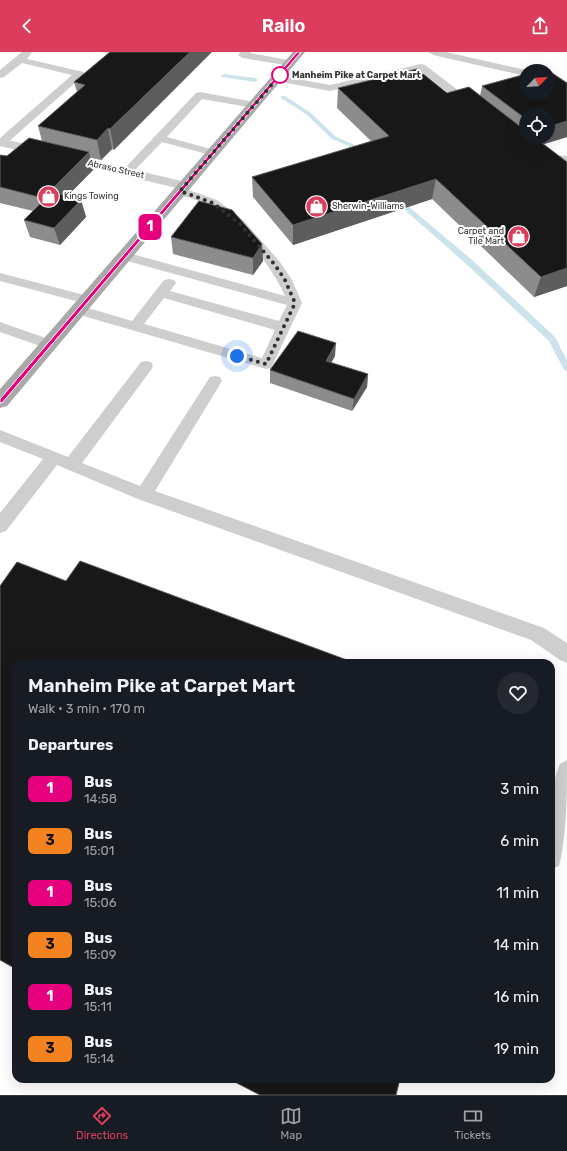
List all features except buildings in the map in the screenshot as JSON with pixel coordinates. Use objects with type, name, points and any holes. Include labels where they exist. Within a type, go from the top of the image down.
[{"type":"main road","points":[[0,401],[299,52]]},
{"type":"street","name":"Abraso Street","points":[[1,142],[128,172],[183,189]]},
{"type":"lane","points":[[246,52],[243,55],[290,63]]},
{"type":"lane","points":[[433,52],[519,71]]},
{"type":"lane","points":[[276,78],[330,88],[421,67],[445,55]]},
{"type":"lane","points":[[0,76],[23,56],[80,74],[1,142]]},
{"type":"lane","points":[[421,67],[482,114]]},
{"type":"lane","points":[[128,172],[200,95],[254,105]]},
{"type":"lane","points":[[159,138],[214,153]]},
{"type":"lane","points":[[531,151],[537,156],[567,160]]},
{"type":"lane","points":[[0,277],[82,305],[135,326],[266,364],[295,303],[285,280],[275,265],[240,224],[213,203],[183,189]]},
{"type":"lane","points":[[125,256],[295,303]]},
{"type":"lane","points":[[135,326],[178,271]]},
{"type":"lane","points":[[161,293],[284,327]]},
{"type":"lane","points":[[0,327],[49,344]]},
{"type":"lane","points":[[71,465],[146,366]]},
{"type":"lane","points":[[144,494],[215,381]]},
{"type":"lane","points":[[0,436],[144,494],[537,634],[567,654]]},
{"type":"lane","points":[[0,526],[54,457]]},
{"type":"lane","points":[[555,836],[567,771]]},
{"type":"waterway","points":[[104,52],[121,56]]},
{"type":"waterway","points":[[224,76],[255,80]]},
{"type":"waterway","points":[[283,97],[309,114],[334,138],[351,145],[364,156]]},
{"type":"waterway","points":[[399,198],[399,202],[468,261],[552,339],[567,368]]},
{"type":"bus line","name":"1","points":[[0,401],[299,52]]},
{"type":"place","name":"Manheim Pike at Carpet Mart","points":[[280,75]]},
{"type":"place","name":"Kings Towing","points":[[48,196]]},
{"type":"place","name":"Sherwin-Williams","points":[[316,206]]},
{"type":"place","name":"Carpet and Tile Mart","points":[[519,236]]},
{"type":"route","points":[[237,356],[266,364],[295,303],[285,280],[275,265],[240,224],[213,203],[180,191],[280,75]]}]
